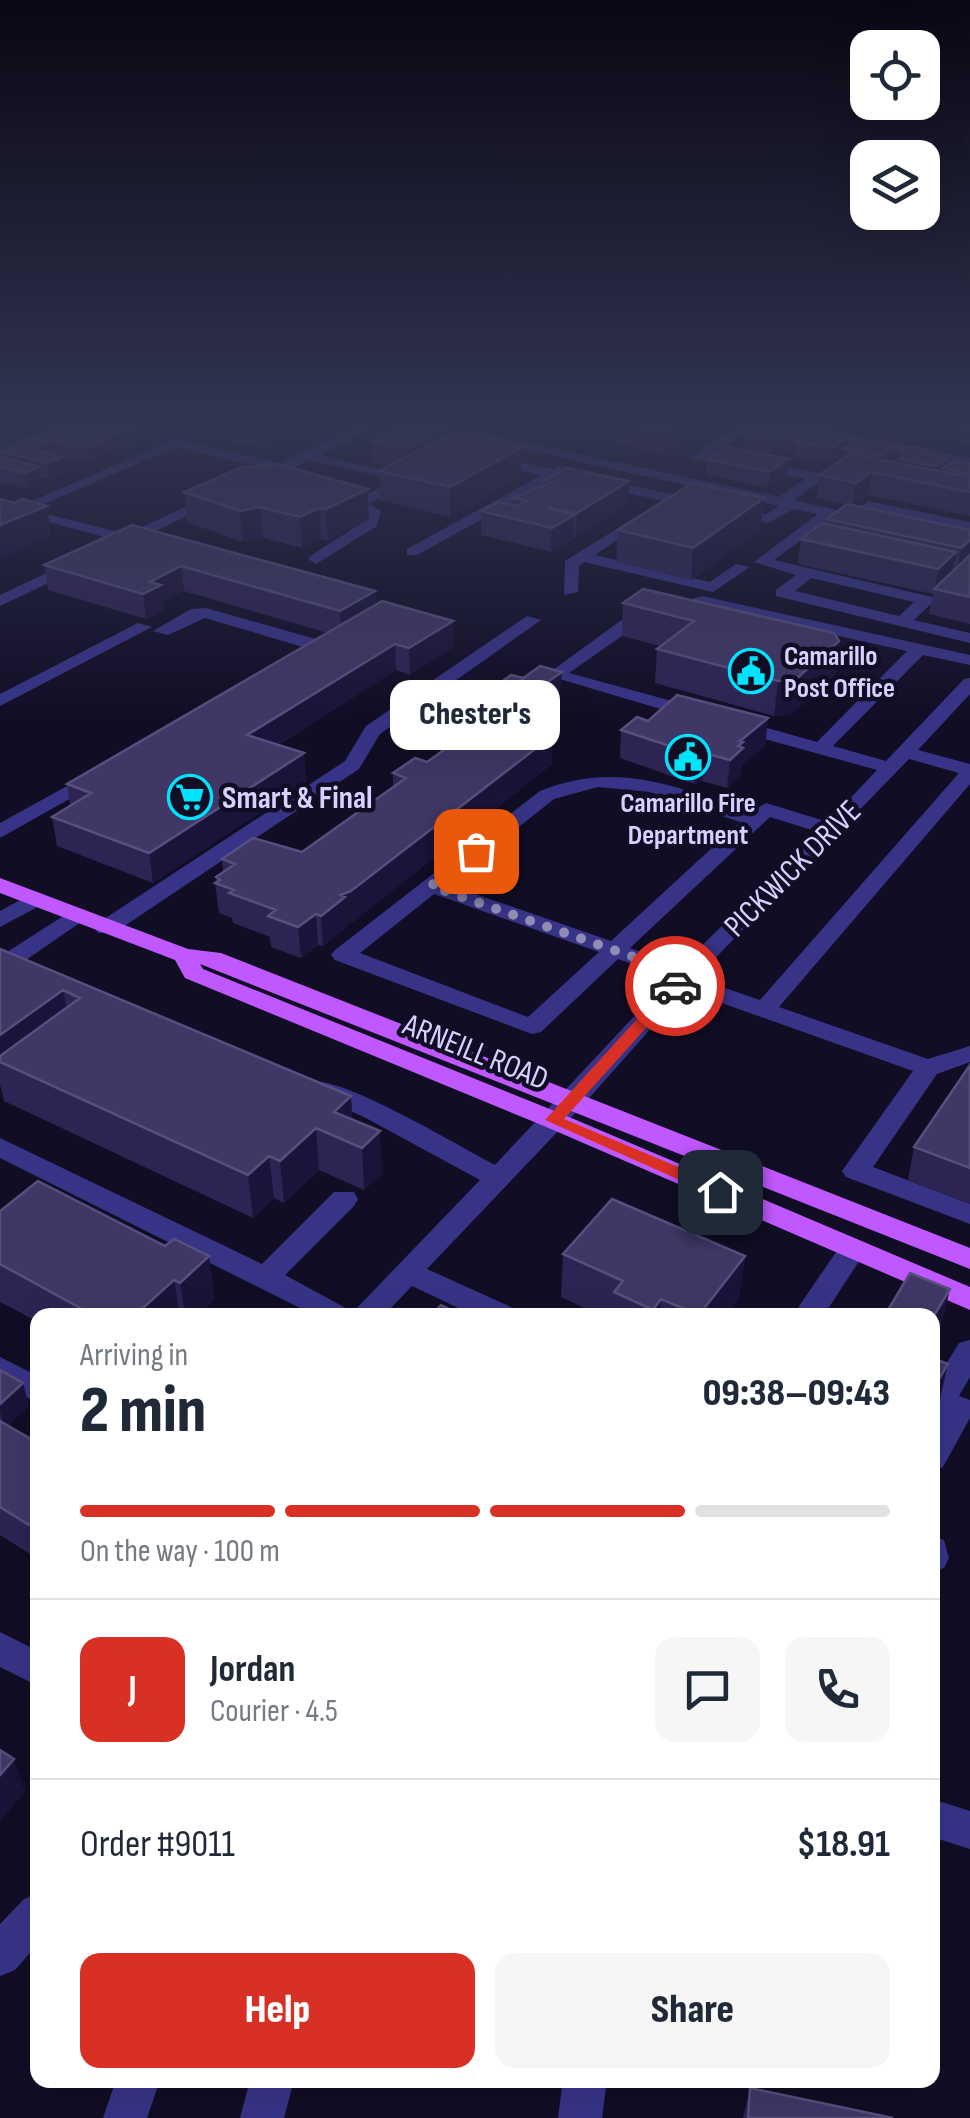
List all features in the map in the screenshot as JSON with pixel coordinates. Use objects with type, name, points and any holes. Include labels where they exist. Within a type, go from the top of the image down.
[{"type":"main road","name":"ARNEILL ROAD","points":[[0,885],[185,956],[193,973],[970,1258]]},
{"type":"main road","name":"ARNEILL ROAD","points":[[563,1110],[853,1249],[970,1298]]},
{"type":"street","points":[[51,520],[128,539]]},
{"type":"street","points":[[0,601],[175,520]]},
{"type":"street","points":[[316,560],[372,520]]},
{"type":"street","points":[[412,552],[471,520]]},
{"type":"street","points":[[570,592],[571,564],[637,520]]},
{"type":"street","points":[[818,520],[762,562],[926,600],[902,622]]},
{"type":"street","points":[[862,520],[970,544]]},
{"type":"street","points":[[935,520],[970,527]]},
{"type":"street","points":[[582,556],[713,587],[742,567]]},
{"type":"street","points":[[808,573],[782,593],[970,638]]},
{"type":"street","points":[[0,583],[18,590]]},
{"type":"street","points":[[970,660],[702,601],[633,620],[555,675],[820,748],[970,752]]},
{"type":"street","points":[[0,701],[153,629],[204,612],[314,646],[268,676]]},
{"type":"street","points":[[106,928],[352,764],[373,730],[533,620]]},
{"type":"street","points":[[820,748],[917,650]]},
{"type":"street","name":"PICKWICK DRIVE","points":[[373,1308],[683,978],[832,830],[970,684]]},
{"type":"street","points":[[764,1010],[970,771],[904,753]]},
{"type":"street","points":[[0,832],[112,767]]},
{"type":"street","points":[[756,820],[624,780],[580,782],[547,795],[343,955],[532,1027],[756,820],[766,810],[832,830]]},
{"type":"street","points":[[431,886],[615,950],[764,1010],[928,1068]]},
{"type":"street","points":[[0,920],[35,899]]},
{"type":"street","points":[[7,958],[76,915]]},
{"type":"street","points":[[7,958],[50,972]]},
{"type":"street","points":[[970,1054],[928,1068],[856,1171],[970,1214]]},
{"type":"street","points":[[302,1080],[373,1111],[498,1178]]},
{"type":"street","points":[[0,1147],[326,1308]]},
{"type":"street","points":[[265,1278],[344,1199]]},
{"type":"street","points":[[814,1308],[853,1249]]},
{"type":"street","points":[[408,1272],[485,1308]]},
{"type":"street","points":[[940,1443],[959,1409],[940,1401],[953,1364]]},
{"type":"street","points":[[0,1370],[30,1386]]},
{"type":"street","points":[[0,1648],[30,1665]]},
{"type":"street","points":[[940,1821],[970,1830]]},
{"type":"street","points":[[0,1955],[30,1922]]},
{"type":"street","points":[[126,2118],[135,2088]]},
{"type":"street","points":[[262,2118],[270,2088]]},
{"type":"street","points":[[580,2118],[584,2088]]},
{"type":"building","points":[[518,520],[566,520],[552,528]]},
{"type":"building","points":[[634,520],[733,520],[693,548],[618,530]]},
{"type":"building","points":[[831,520],[922,520],[970,530],[970,540],[961,548]]},
{"type":"building","points":[[822,523],[956,552],[938,569],[801,539]]},
{"type":"building","points":[[132,525],[375,591],[340,611],[181,566],[150,582],[161,585],[143,594],[44,565]]},
{"type":"building","points":[[970,555],[970,597],[934,589]]},
{"type":"building","points":[[643,589],[834,633],[839,641],[796,679],[778,681],[657,649],[694,621],[623,603]]},
{"type":"building","points":[[382,601],[453,621],[409,648],[395,644],[247,735],[304,753],[149,853],[52,817],[91,793],[67,784]]},
{"type":"building","points":[[540,666],[562,672],[536,690],[515,684]]},
{"type":"building","points":[[511,675],[524,678],[515,687],[500,683]]},
{"type":"building","points":[[677,695],[768,718],[740,741],[743,742],[738,746],[743,748],[730,760],[705,753],[697,755],[621,730],[637,717],[648,721]]},
{"type":"building","points":[[490,717],[552,736],[341,895],[345,897],[321,916],[316,914],[298,927],[268,916],[276,910],[229,893],[234,890],[215,883],[220,880],[216,877],[235,864],[222,859],[253,838],[302,852],[406,778],[393,773],[415,758],[427,762]]},
{"type":"building","points":[[0,949],[351,1096],[334,1112],[380,1131],[362,1148],[316,1128],[280,1161],[269,1156],[248,1175],[0,1062],[0,1056],[80,998],[63,990],[0,1035]]},
{"type":"building","points":[[970,1065],[970,1168],[914,1147]]},
{"type":"building","points":[[38,1181],[165,1246],[174,1239],[209,1256],[180,1283],[174,1280],[143,1308],[80,1308],[0,1264],[0,1211]]},
{"type":"building","points":[[612,1199],[745,1256],[704,1308],[682,1308],[661,1299],[654,1308],[649,1308],[614,1292],[623,1281],[563,1254]]},
{"type":"building","points":[[910,1273],[950,1289],[939,1308],[889,1308]]},
{"type":"building","points":[[940,1361],[948,1364],[940,1378]]},
{"type":"building","points":[[0,1370],[23,1383],[0,1404]]},
{"type":"building","points":[[0,1421],[30,1438],[30,1524],[0,1507]]},
{"type":"building","points":[[0,1750],[14,1759],[0,1775]]},
{"type":"building","points":[[750,2088],[893,2118],[748,2118]]},
{"type":"way so far","points":[[476,851],[431,886],[685,975],[675,986]]},
{"type":"place","name":"Camarillo Post Office","points":[[751,671]]},
{"type":"place","name":"Camarillo Fire Department","points":[[688,757]]},
{"type":"place","name":"Smart & Final","points":[[190,797]]},
{"type":"place","name":"Chester's","points":[[476,851]]},
{"type":"route","points":[[675,986],[553,1120],[720,1192]]}]
